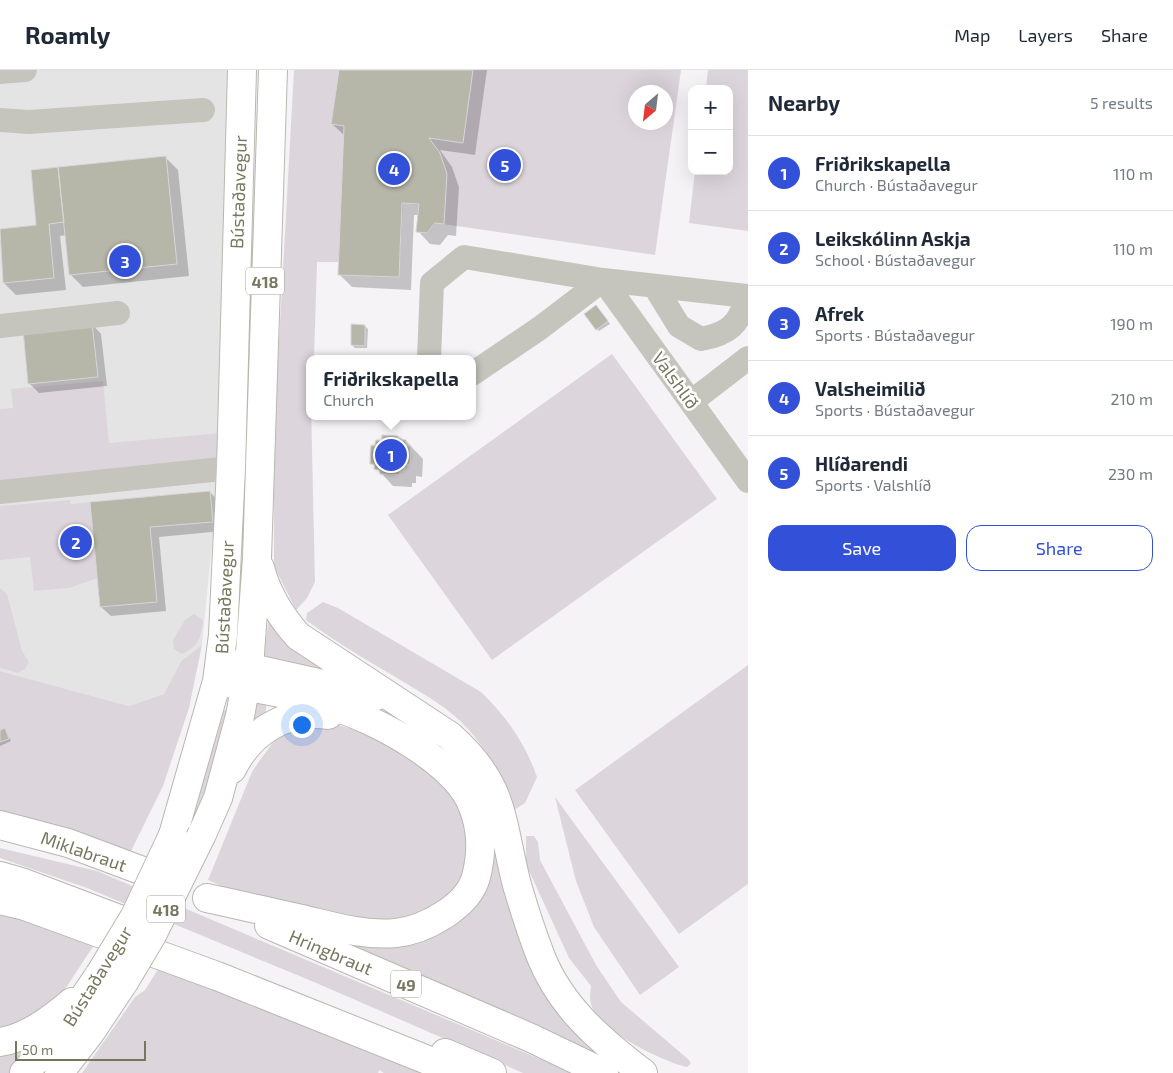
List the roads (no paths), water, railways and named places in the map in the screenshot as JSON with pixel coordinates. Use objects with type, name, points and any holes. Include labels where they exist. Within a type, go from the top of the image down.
[{"type":"main road","name":"Bústaðavegur","points":[[59,1073],[90,1033],[107,978],[172,835],[218,671],[231,468],[242,70]]},
{"type":"main road","name":"Bústaðavegur","points":[[24,1073],[107,978],[156,927],[218,798],[248,677],[257,558],[273,70]]},
{"type":"main road","points":[[257,558],[264,584],[280,614],[298,636],[450,736],[470,753],[484,773],[502,812],[517,884],[542,958],[568,1004],[603,1043],[643,1073]]},
{"type":"main road","points":[[218,671],[248,677],[348,688],[406,707]]},
{"type":"main road","points":[[207,898],[359,932],[396,933],[431,924],[458,905],[476,880],[482,842],[473,806],[461,787],[438,763],[410,743],[377,724],[330,705],[248,677]]},
{"type":"main road","points":[[218,798],[235,763],[250,743],[271,725],[285,718],[300,714],[319,714],[377,724]]},
{"type":"main road","name":"Miklabraut","points":[[0,826],[68,843],[167,880]]},
{"type":"main road","points":[[0,876],[24,883],[143,928],[492,1073]]},
{"type":"main road","name":"Hringbraut","points":[[167,880],[522,1034],[604,1073]]},
{"type":"main road","points":[[0,900],[25,906],[208,972],[460,1073]]},
{"type":"main road","points":[[0,1042],[17,1038],[57,1015],[107,978]]},
{"type":"street","points":[[0,72],[25,70]]},
{"type":"street","points":[[0,120],[29,122],[203,110]]},
{"type":"street","points":[[429,355],[432,283],[464,257],[655,287]]},
{"type":"street","points":[[476,371],[540,328],[603,280]]},
{"type":"street","name":"Valshlíð","points":[[603,280],[748,481]]},
{"type":"street","points":[[0,326],[118,313]]},
{"type":"street","points":[[691,402],[748,358]]},
{"type":"street","points":[[0,492],[231,468]]},
{"type":"place","name":"Hlíðarendi","points":[[505,165]]},
{"type":"place","name":"Valsheimilið","points":[[394,169]]},
{"type":"place","name":"Afrek","points":[[125,261]]},
{"type":"place","name":"Friðrikskapella","points":[[391,455]]},
{"type":"place","name":"Leikskólinn Askja","points":[[76,542]]}]
